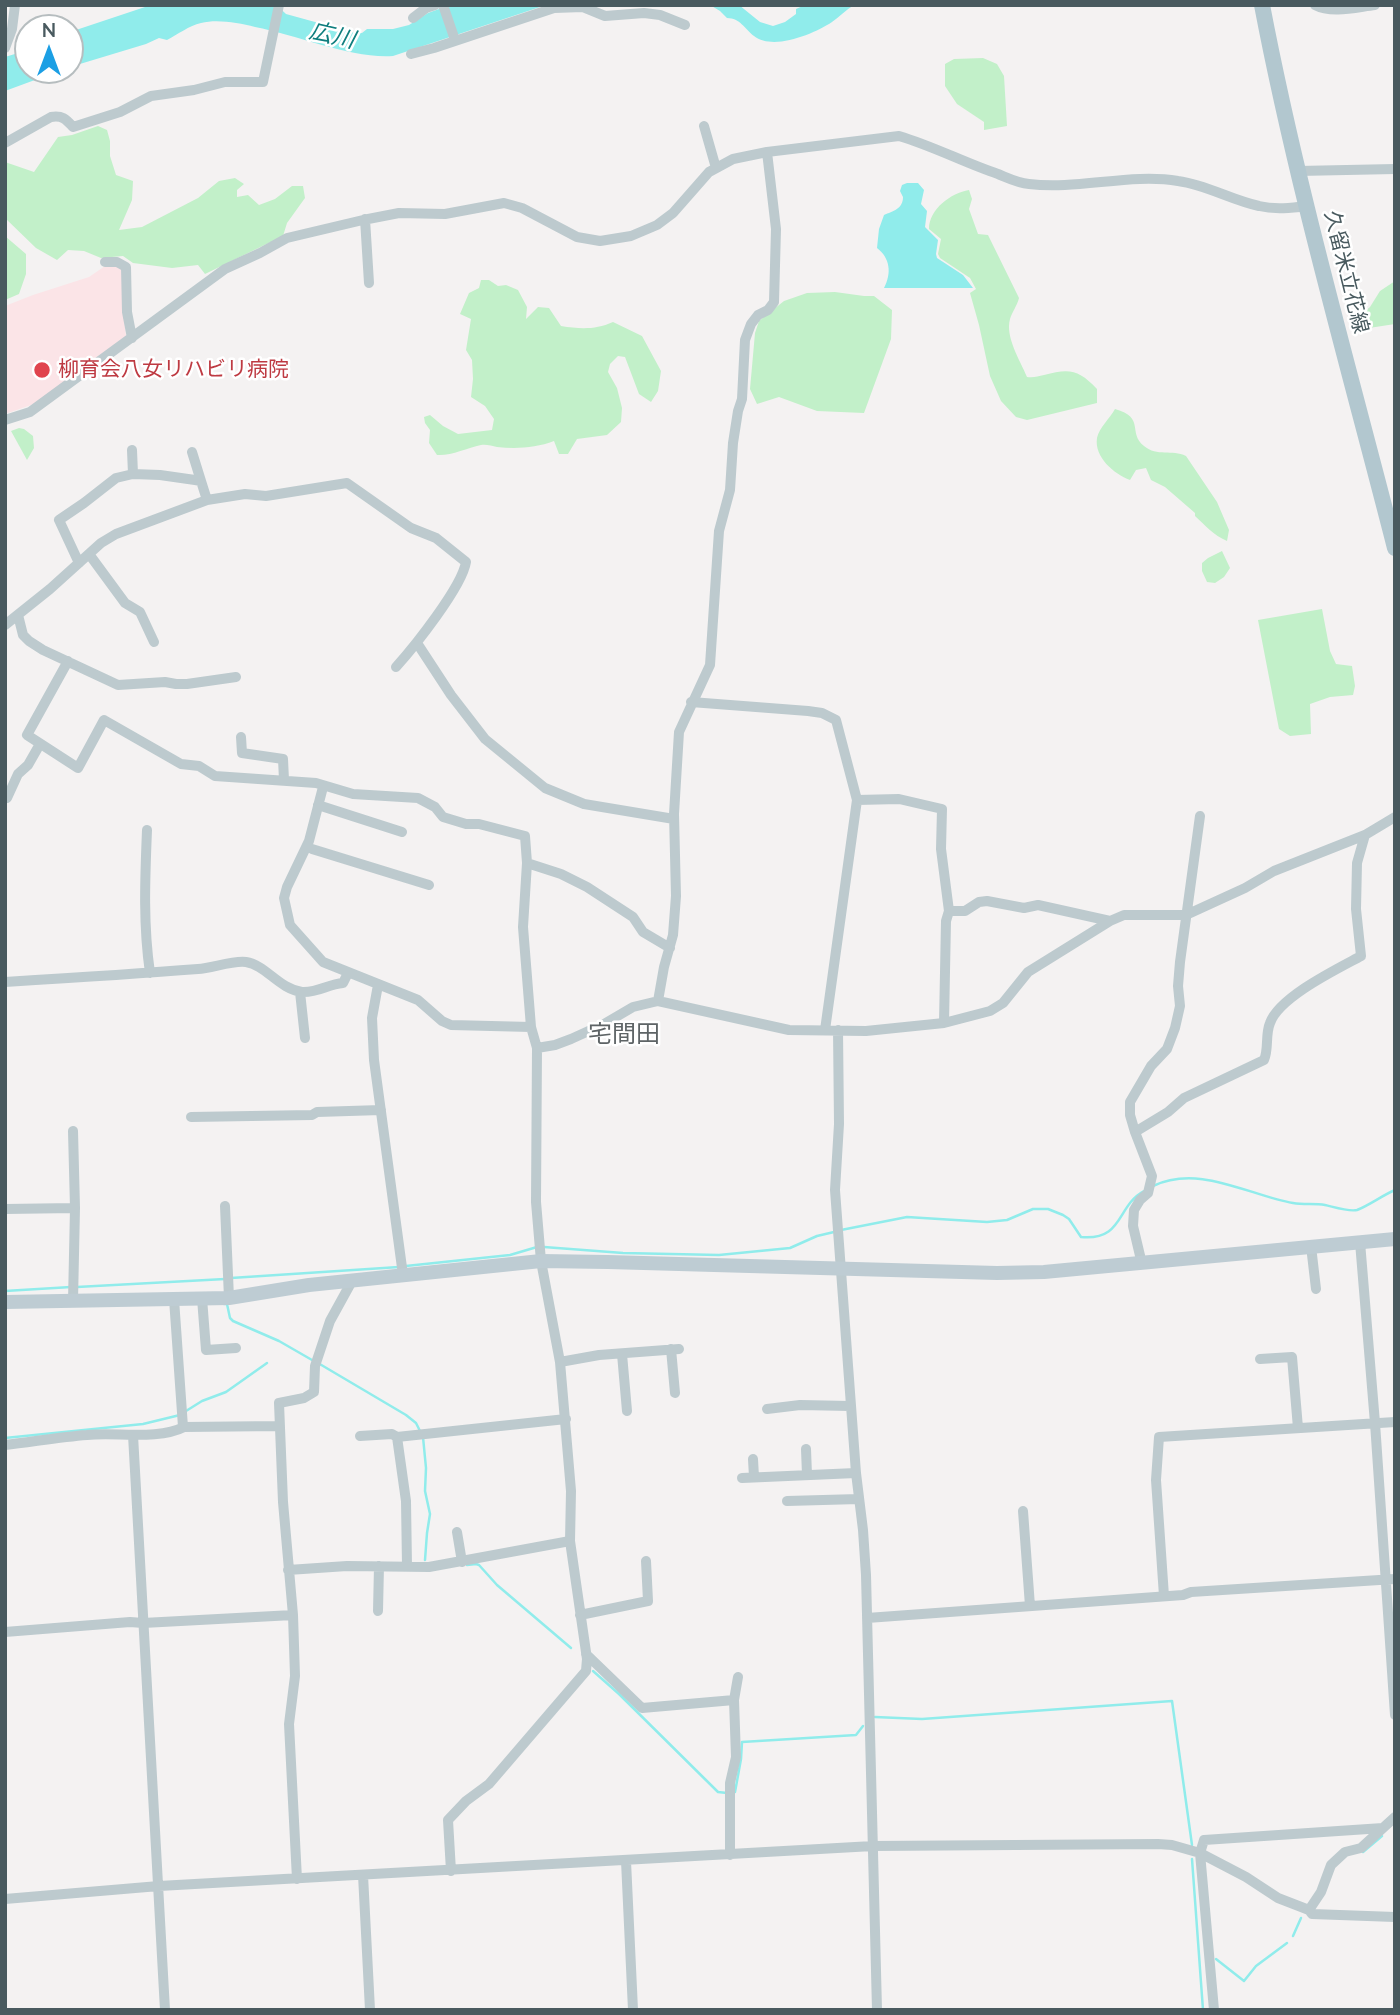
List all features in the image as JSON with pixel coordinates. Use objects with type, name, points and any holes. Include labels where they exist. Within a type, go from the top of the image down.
[{"type":"main road","name":"久留米立花線","points":[[1262,5],[1298,171],[1395,548]]},
{"type":"street","points":[[5,48],[12,29],[15,5]]},
{"type":"street","points":[[5,142],[58,115],[73,127],[120,111],[151,96],[225,82],[263,82],[279,5]]},
{"type":"street","points":[[413,18],[435,5]]},
{"type":"street","points":[[443,5],[455,40]]},
{"type":"street","points":[[1315,5],[1330,9],[1375,5]]},
{"type":"street","points":[[411,54],[554,8],[583,7],[605,16],[644,13],[660,15],[685,25]]},
{"type":"street","points":[[704,126],[716,168]]},
{"type":"street","points":[[5,420],[30,412],[225,269],[288,238],[399,213],[445,214],[504,203],[522,208],[576,237],[600,241],[631,236],[657,225],[673,213],[709,172],[733,159],[767,152],[899,136],[1024,183],[1048,186],[1174,180],[1198,184],[1261,207],[1287,209],[1307,206]]},
{"type":"street","points":[[658,1001],[673,935],[676,896],[674,819],[679,732],[710,665],[719,531],[730,490],[733,443],[742,399],[745,340],[751,324],[774,302],[776,229],[767,152]]},
{"type":"street","points":[[1298,171],[1395,169]]},
{"type":"street","points":[[365,219],[369,283]]},
{"type":"street","points":[[105,262],[117,262],[126,267],[127,312],[132,338]]},
{"type":"street","points":[[132,450],[133,474]]},
{"type":"street","points":[[192,452],[207,500]]},
{"type":"street","points":[[326,473],[327,485]]},
{"type":"street","points":[[79,563],[59,520],[116,478],[133,474],[201,481]]},
{"type":"street","points":[[5,625],[116,534],[207,500],[245,494],[265,496],[346,483],[411,528],[436,538],[466,562],[461,577],[417,643],[396,667]]},
{"type":"street","points":[[89,554],[125,603],[140,612],[154,642]]},
{"type":"street","points":[[18,615],[23,635],[29,641],[118,685],[165,682],[187,684],[236,677]]},
{"type":"street","points":[[417,643],[451,695],[485,739],[545,788],[584,804],[674,819]]},
{"type":"street","points":[[68,661],[27,735],[78,768],[104,720],[181,764],[199,766],[215,776],[316,783],[353,794],[418,798],[435,807],[443,817],[526,836],[523,927],[531,1027],[537,1048],[536,1202],[541,1257],[566,1419],[571,1491],[570,1541],[586,1671],[489,1784],[448,1819],[451,1871]]},
{"type":"street","points":[[691,702],[808,711],[822,713],[836,720],[857,800],[825,1030]]},
{"type":"street","points":[[241,737],[242,753],[283,759],[284,780]]},
{"type":"street","points":[[7,798],[18,774],[28,765],[40,744]]},
{"type":"street","points":[[323,787],[309,841],[284,898],[290,925],[296,933],[323,962],[418,1000],[442,1021],[451,1025],[531,1027]]},
{"type":"street","points":[[857,800],[899,799],[942,809],[941,849],[949,911],[946,921],[944,1023]]},
{"type":"street","points":[[318,805],[402,832]]},
{"type":"street","points":[[1142,1264],[1133,1226],[1134,1210],[1148,1193],[1152,1176],[1135,1132],[1130,1115],[1130,1102],[1151,1066],[1167,1049],[1175,1028],[1180,1006],[1178,986],[1200,816]]},
{"type":"street","points":[[537,1048],[571,1039],[633,1007],[658,1001],[789,1030],[866,1031],[944,1023],[990,1011],[1003,1003],[1028,972],[1110,920],[1124,915],[1203,913],[1274,871],[1365,835],[1395,817]]},
{"type":"street","points":[[146,830],[144,928],[150,973]]},
{"type":"street","points":[[1135,1132],[1168,1112],[1184,1098],[1265,1060],[1268,1025],[1278,1010],[1312,982],[1361,956],[1356,909],[1357,863],[1365,835]]},
{"type":"street","points":[[312,849],[429,885]]},
{"type":"street","points":[[527,863],[561,874],[587,887],[633,917],[643,932],[670,948]]},
{"type":"street","points":[[949,911],[965,911],[979,902],[986,901],[1024,908],[1038,905],[1110,920]]},
{"type":"street","points":[[5,982],[150,973],[246,962],[258,967],[282,985],[300,992],[317,992],[330,984],[343,983],[348,973]]},
{"type":"street","points":[[378,985],[372,1018],[374,1060],[402,1275]]},
{"type":"street","points":[[300,992],[305,1038]]},
{"type":"street","points":[[838,1030],[839,1124],[835,1190],[850,1406],[864,1541],[877,2010]]},
{"type":"street","points":[[191,1117],[312,1115],[317,1112],[381,1110]]},
{"type":"street","points":[[72,1131],[75,1208],[72,1301]]},
{"type":"street","points":[[225,1206],[229,1297]]},
{"type":"street","points":[[5,1209],[75,1208]]},
{"type":"street","points":[[5,1302],[229,1297],[541,1257],[997,1273],[1068,1271],[1395,1239]]},
{"type":"street","points":[[1360,1242],[1390,1579],[1395,1715]]},
{"type":"street","points":[[1311,1246],[1316,1289]]},
{"type":"street","points":[[297,1879],[289,1724],[295,1676],[293,1615],[279,1403],[304,1398],[314,1392],[315,1366],[330,1321],[352,1282]]},
{"type":"street","points":[[202,1298],[206,1350],[236,1348]]},
{"type":"street","points":[[174,1299],[183,1427]]},
{"type":"street","points":[[559,1362],[675,1349],[677,1386]]},
{"type":"street","points":[[622,1354],[627,1411]]},
{"type":"street","points":[[1260,1359],[1292,1357],[1298,1428]]},
{"type":"street","points":[[767,1409],[800,1405],[850,1406]]},
{"type":"street","points":[[360,1436],[392,1434],[397,1437],[566,1419]]},
{"type":"street","points":[[1164,1596],[1156,1480],[1159,1437],[1395,1422]]},
{"type":"street","points":[[5,1445],[90,1435],[133,1435],[183,1427],[280,1426]]},
{"type":"street","points":[[133,1435],[165,2010]]},
{"type":"street","points":[[397,1437],[406,1501],[407,1566]]},
{"type":"street","points":[[806,1450],[807,1475]]},
{"type":"street","points":[[753,1459],[754,1477]]},
{"type":"street","points":[[742,1478],[856,1473]]},
{"type":"street","points":[[787,1501],[859,1499]]},
{"type":"street","points":[[1023,1511],[1030,1606]]},
{"type":"street","points":[[457,1532],[462,1562]]},
{"type":"street","points":[[288,1570],[347,1566],[429,1567],[570,1541]]},
{"type":"street","points":[[580,1615],[648,1601],[646,1561]]},
{"type":"street","points":[[378,1611],[379,1566]]},
{"type":"street","points":[[867,1618],[1390,1579]]},
{"type":"street","points":[[5,1632],[130,1622],[293,1615]]},
{"type":"street","points":[[586,1654],[642,1708],[734,1700]]},
{"type":"street","points":[[730,1855],[730,1783],[736,1756],[734,1700],[738,1676]]},
{"type":"street","points":[[1309,1910],[1321,1892],[1331,1865],[1345,1852],[1362,1848],[1395,1817]]},
{"type":"street","points":[[1214,2010],[1200,1853],[1204,1840],[1383,1828]]},
{"type":"street","points":[[5,1899],[159,1886],[873,1846],[1158,1844],[1200,1853],[1247,1877],[1278,1898],[1309,1910],[1312,1914],[1395,1917]]},
{"type":"street","points":[[625,1861],[633,2010]]},
{"type":"street","points":[[363,1875],[370,2010]]},
{"type":"shaded area","name":"柳育会八女リハビリ病院","points":[[108,264],[124,270],[123,310],[126,336],[34,404],[5,414],[5,306],[89,277]]},
{"type":"green space","points":[[983,58],[997,64],[1004,76],[1007,126],[984,130],[984,122],[957,104],[945,86],[945,64],[954,59]]},
{"type":"green space","points":[[98,126],[107,130],[110,156],[116,175],[133,181],[132,200],[119,230],[142,227],[198,198],[219,181],[235,178],[244,184],[237,190],[237,197],[248,195],[259,205],[275,199],[292,186],[303,186],[305,198],[287,223],[283,236],[205,274],[198,265],[172,268],[133,263],[123,256],[101,258],[84,251],[68,250],[57,260],[36,248],[5,218],[5,162],[34,172],[58,137]]},
{"type":"green space","points":[[969,190],[972,199],[969,209],[978,234],[988,235],[1019,298],[1009,326],[1014,348],[1027,377],[1074,372],[1097,389],[1097,403],[1027,420],[1016,417],[1001,401],[990,376],[970,293],[976,289],[970,278],[940,258],[938,254],[941,239],[929,229],[933,215],[942,203]]},
{"type":"green space","points":[[5,236],[26,254],[26,274],[19,294],[5,300]]},
{"type":"green space","points":[[481,280],[518,290],[527,307],[526,319],[538,307],[549,308],[561,326],[587,328],[613,322],[642,336],[661,371],[658,391],[651,402],[639,394],[625,357],[618,356],[610,364],[608,372],[617,388],[622,408],[621,422],[607,435],[577,439],[568,454],[559,454],[554,441],[519,448],[483,445],[437,455],[429,443],[430,430],[424,417],[430,415],[458,434],[492,430],[494,419],[485,406],[471,397],[472,360],[466,350],[471,319],[460,314],[469,293],[479,288]]},
{"type":"green space","points":[[1395,281],[1395,324],[1356,330],[1352,322],[1370,307],[1380,291]]},
{"type":"green space","points":[[835,292],[874,296],[892,310],[891,339],[864,413],[817,411],[779,397],[757,404],[750,389],[755,333],[759,321],[784,301],[807,293]]},
{"type":"green space","points":[[1115,409],[1130,417],[1139,441],[1144,446],[1159,452],[1186,456],[1217,502],[1229,530],[1227,541],[1210,530],[1165,487],[1151,480],[1146,468],[1136,470],[1130,480],[1106,464],[1099,452],[1097,438]]},
{"type":"green space","points":[[19,428],[33,436],[34,448],[27,460],[11,431]]},
{"type":"green space","points":[[1222,551],[1230,568],[1224,577],[1215,583],[1207,582],[1202,563]]},
{"type":"green space","points":[[1322,609],[1330,651],[1336,664],[1352,666],[1355,686],[1353,695],[1330,697],[1310,704],[1311,734],[1290,736],[1279,729],[1258,620]]},
{"type":"water","name":"広川","points":[[151,5],[231,5],[275,7],[286,14],[362,33],[367,29],[393,29],[409,25],[428,13],[450,5],[546,5],[393,56],[360,54],[271,31],[214,21],[197,24],[167,40],[159,38],[84,63],[84,27]]},
{"type":"water","points":[[710,5],[739,5],[760,22],[773,26],[785,22],[796,14],[796,9],[805,5],[854,5],[815,31],[793,39],[772,42],[754,36],[739,22],[727,18]]},
{"type":"water","points":[[14,54],[14,84],[24,84],[5,91],[5,57]]},
{"type":"water","points":[[918,183],[924,190],[921,204],[927,211],[925,227],[938,240],[937,258],[963,275],[973,288],[884,288],[888,266],[885,256],[877,248],[879,229],[884,215],[901,204],[903,197],[900,191],[902,185]]},
{"type":"waterway","points":[[1153,1186],[1170,1180],[1206,1180],[1293,1203],[1321,1204],[1346,1210],[1361,1208],[1395,1190]]},
{"type":"waterway","points":[[841,1230],[907,1217],[987,1222],[1007,1220],[1033,1209],[1048,1209],[1069,1219],[1081,1237],[1095,1237],[1112,1228],[1128,1205],[1144,1191]]},
{"type":"waterway","points":[[544,1247],[623,1253],[719,1255],[790,1248],[834,1232]]},
{"type":"waterway","points":[[406,1266],[510,1255],[537,1247]]},
{"type":"waterway","points":[[231,1278],[399,1267]]},
{"type":"waterway","points":[[77,1287],[225,1279]]},
{"type":"waterway","points":[[5,1291],[71,1287]]},
{"type":"waterway","points":[[224,1304],[227,1304],[233,1321],[279,1341],[312,1360]]},
{"type":"waterway","points":[[186,1411],[202,1401],[226,1392],[267,1363]]},
{"type":"waterway","points":[[318,1363],[416,1423],[423,1437],[425,1491],[430,1514],[425,1560]]},
{"type":"waterway","points":[[5,1438],[143,1424],[180,1415]]},
{"type":"waterway","points":[[467,1565],[479,1565],[497,1585],[571,1648]]},
{"type":"waterway","points":[[593,1671],[718,1792],[727,1793]]},
{"type":"waterway","points":[[875,1717],[922,1719],[1172,1701],[1192,1845]]},
{"type":"waterway","points":[[735,1792],[742,1742],[856,1735],[863,1726]]},
{"type":"waterway","points":[[1363,1852],[1382,1836]]},
{"type":"waterway","points":[[1192,1859],[1203,2010]]},
{"type":"waterway","points":[[1293,1936],[1301,1918]]},
{"type":"waterway","points":[[1216,1959],[1244,1981],[1256,1966],[1287,1943]]},
{"type":"place","name":"柳育会八女リハビリ病院","points":[[42,370]]},
{"type":"district","name":"宅間田","points":[[624,1035]]}]
